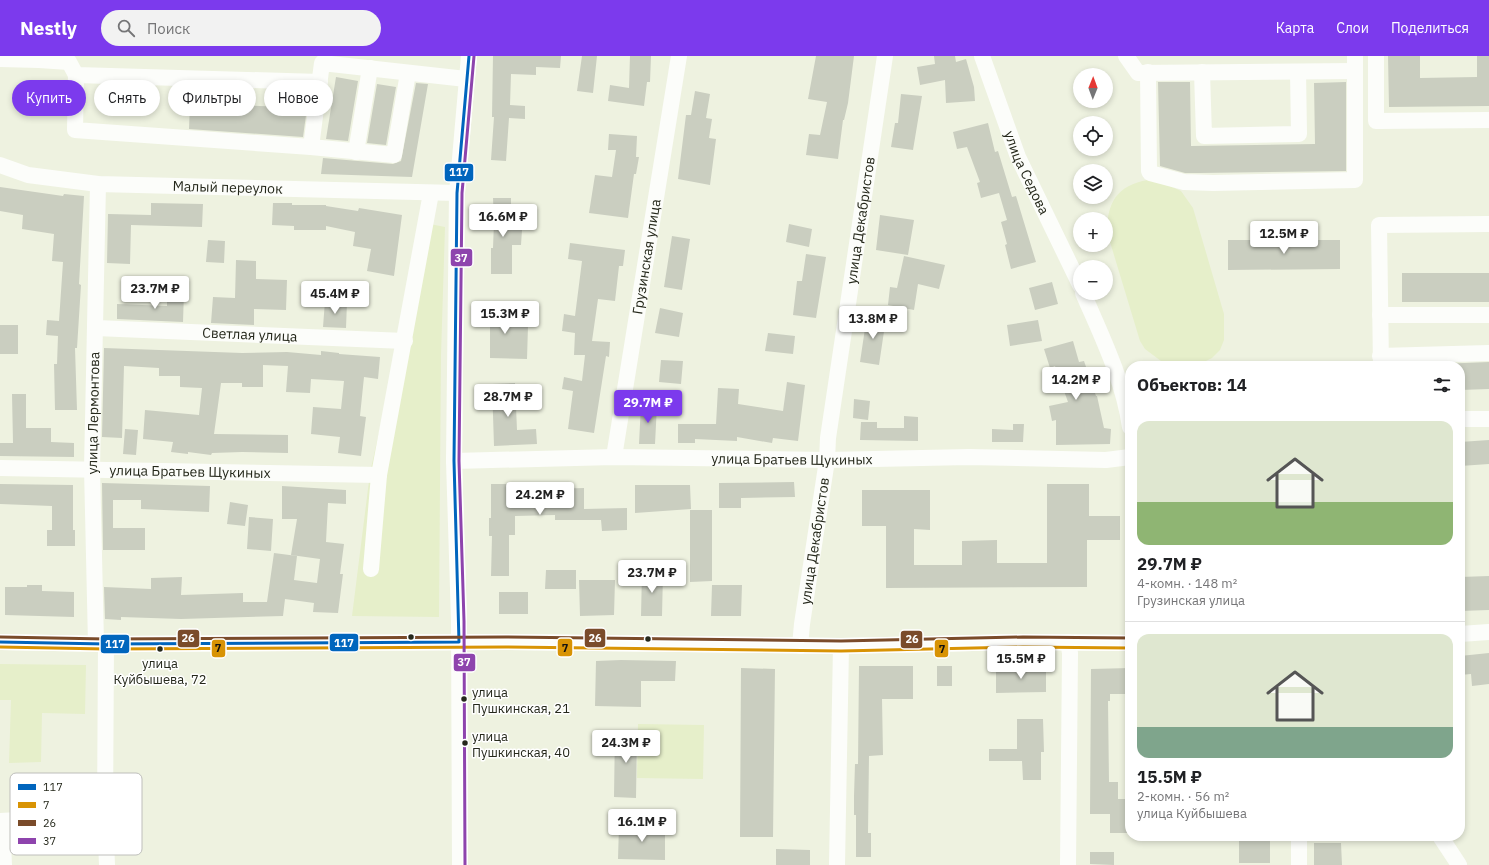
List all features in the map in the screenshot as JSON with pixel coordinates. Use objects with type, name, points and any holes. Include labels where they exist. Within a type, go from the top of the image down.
[{"type":"street","points":[[460,865],[459,642],[454,461],[457,193],[469,56]]},
{"type":"street","name":"Грузинская улица","points":[[614,457],[679,56]]},
{"type":"street","name":"улица Декабристов","points":[[800,646],[827,460],[829,430],[885,56]]},
{"type":"street","name":"улица Седова","points":[[982,56],[1018,157],[1073,271]]},
{"type":"street","points":[[1126,56],[1138,73],[1148,72],[1298,72],[1355,63],[1355,180],[1213,183],[1178,180],[1159,176],[1149,171],[1148,72]]},
{"type":"street","points":[[1376,56],[1376,121],[1489,120]]},
{"type":"street","points":[[0,60],[69,62],[76,75],[76,130],[311,147],[394,155],[408,73]]},
{"type":"street","points":[[320,80],[322,63],[466,79]]},
{"type":"street","points":[[356,152],[370,68]]},
{"type":"street","points":[[1202,72],[1204,136],[1299,134],[1298,72]]},
{"type":"street","points":[[76,75],[264,80]]},
{"type":"street","points":[[311,147],[315,116]]},
{"type":"street","name":"Малый переулок","points":[[0,165],[28,175],[98,184],[457,193]]},
{"type":"street","name":"улица Лермонтова","points":[[98,184],[92,468],[101,644],[104,773]]},
{"type":"street","points":[[371,569],[379,475],[405,341],[431,193]]},
{"type":"street","points":[[1489,224],[1378,225],[1381,361],[1489,353]]},
{"type":"street","points":[[1086,300],[1114,363],[1125,398]]},
{"type":"street","points":[[1380,315],[1489,315]]},
{"type":"street","name":"Светлая улица","points":[[96,328],[405,341]]},
{"type":"street","points":[[1465,419],[1489,419]]},
{"type":"street","name":"улица Братьев Щукиных","points":[[454,461],[614,457],[827,460],[969,457],[1106,460],[1125,458]]},
{"type":"street","name":"улица Братьев Щукиных","points":[[0,468],[92,468],[379,475]]},
{"type":"street","points":[[1465,634],[1489,632]]},
{"type":"street","points":[[0,642],[101,644],[459,642],[800,646],[1068,642],[1125,643]]},
{"type":"street","points":[[1068,642],[1070,653],[1068,865]]},
{"type":"street","points":[[838,865],[841,646]]},
{"type":"street","points":[[1,821],[4,865]]},
{"type":"street","points":[[1299,841],[1299,865]]},
{"type":"street","points":[[1443,841],[1459,865]]},
{"type":"street","name":"улица Лермонтова","points":[[107,855],[107,865]]},
{"type":"green space","points":[[1154,179],[1181,191],[1193,208],[1224,314],[1224,340],[1220,350],[1212,358],[1206,361],[1161,361],[1145,349],[1140,341],[1113,252],[1113,212],[1110,212],[1113,201],[1118,194],[1133,184]]},
{"type":"green space","points":[[425,223],[445,227],[441,355],[439,617],[352,616],[370,473]]},
{"type":"green space","points":[[0,664],[86,665],[85,714],[42,713],[41,762],[9,763],[11,700],[0,700]]},
{"type":"green space","points":[[638,724],[704,725],[703,779],[637,778]]},
{"type":"building","points":[[493,56],[561,56],[560,68],[536,67],[536,75],[511,74],[510,105],[525,106],[525,119],[509,118],[506,161],[491,160],[494,117],[492,117]]},
{"type":"building","points":[[582,56],[597,56],[593,93],[577,91]]},
{"type":"building","points":[[630,56],[651,56],[650,82],[647,82],[644,106],[608,101],[610,85],[629,88]]},
{"type":"building","points":[[816,56],[854,56],[848,103],[843,120],[838,159],[806,155],[809,134],[820,135],[827,102],[808,99]]},
{"type":"building","points":[[934,56],[955,56],[956,62],[966,59],[974,87],[975,101],[946,103],[945,80],[920,85],[917,67],[935,64]]},
{"type":"building","points":[[1388,56],[1420,56],[1420,78],[1477,77],[1477,56],[1489,56],[1489,106],[1389,107]]},
{"type":"building","points":[[336,77],[358,81],[348,141],[326,139],[330,116],[333,116],[333,96]]},
{"type":"building","points":[[1158,82],[1190,82],[1191,146],[1315,144],[1314,83],[1346,82],[1346,171],[1185,173],[1160,166]]},
{"type":"building","points":[[416,83],[428,84],[412,177],[321,174],[323,158],[393,164],[401,161]]},
{"type":"building","points":[[377,84],[396,87],[386,145],[367,143]]},
{"type":"building","points":[[695,91],[710,94],[706,118],[712,119],[709,138],[716,139],[710,185],[678,179],[686,115],[691,115]]},
{"type":"building","points":[[901,94],[922,96],[913,150],[891,147],[895,123],[898,123]]},
{"type":"building","points":[[256,106],[264,106],[264,116],[306,116],[303,137],[189,129],[190,116],[256,116]]},
{"type":"building","points":[[988,123],[995,152],[998,151],[1012,197],[1016,196],[1036,262],[1011,269],[1005,245],[1007,244],[1001,222],[1007,220],[999,193],[981,198],[977,183],[980,182],[967,147],[957,149],[953,132]]},
{"type":"building","points":[[609,134],[637,136],[636,157],[639,157],[636,174],[634,174],[628,218],[589,213],[595,175],[612,177],[616,150],[608,150]]},
{"type":"building","points":[[0,187],[63,196],[64,194],[84,196],[79,284],[81,285],[77,348],[75,348],[77,410],[55,410],[54,364],[57,364],[58,336],[46,335],[47,320],[59,321],[63,262],[52,261],[54,234],[22,229],[23,215],[0,211]]},
{"type":"building","points":[[493,198],[511,198],[511,230],[522,230],[521,245],[512,245],[512,274],[491,274],[491,248],[493,248],[494,222]]},
{"type":"building","points":[[151,203],[203,204],[202,227],[131,225],[130,264],[107,263],[108,214],[151,215]]},
{"type":"building","points":[[273,203],[292,203],[292,205],[326,205],[358,211],[359,208],[402,215],[394,276],[367,271],[371,249],[353,246],[355,232],[326,226],[326,230],[294,230],[294,226],[272,225]]},
{"type":"building","points":[[880,215],[914,220],[908,255],[876,250]]},
{"type":"building","points":[[789,224],[812,229],[809,247],[786,242]]},
{"type":"building","points":[[672,236],[690,239],[682,290],[664,287]]},
{"type":"building","points":[[208,240],[225,241],[224,263],[206,262]]},
{"type":"building","points":[[1228,240],[1340,240],[1340,269],[1228,270]]},
{"type":"building","points":[[570,243],[625,250],[623,266],[619,266],[615,301],[598,299],[592,341],[610,342],[609,357],[606,356],[594,433],[568,429],[573,391],[562,389],[564,377],[582,381],[585,355],[574,355],[575,333],[562,331],[564,314],[575,316],[582,261],[568,259]]},
{"type":"building","points":[[806,254],[826,257],[816,318],[793,315],[797,281],[802,281]]},
{"type":"building","points":[[904,256],[945,265],[939,289],[918,284],[914,310],[888,305],[890,287],[897,288]]},
{"type":"building","points":[[236,260],[256,261],[256,279],[287,280],[286,310],[254,309],[254,325],[211,323],[213,297],[235,298]]},
{"type":"building","points":[[1402,273],[1489,273],[1489,302],[1402,302]]},
{"type":"building","points":[[1052,282],[1058,304],[1035,310],[1029,288]]},
{"type":"building","points":[[167,292],[184,292],[183,322],[117,319],[117,304],[167,306]]},
{"type":"building","points":[[325,301],[347,302],[346,328],[323,327]]},
{"type":"building","points":[[485,304],[507,304],[506,326],[528,326],[527,359],[490,358],[490,325],[485,325]]},
{"type":"building","points":[[660,308],[683,313],[679,337],[655,333]]},
{"type":"building","points":[[867,315],[886,318],[879,365],[860,362]]},
{"type":"building","points":[[1038,320],[1042,341],[1010,346],[1007,325]]},
{"type":"building","points":[[0,325],[18,325],[18,354],[0,354]]},
{"type":"building","points":[[768,333],[795,336],[793,354],[765,351]]},
{"type":"building","points":[[1073,341],[1079,362],[1084,361],[1097,396],[1104,428],[1111,429],[1110,444],[1056,445],[1056,420],[1052,421],[1049,406],[1068,402],[1055,366],[1050,368],[1044,349]]},
{"type":"building","points":[[104,348],[242,353],[287,352],[321,355],[321,351],[380,357],[378,379],[364,377],[360,416],[366,417],[361,456],[338,453],[340,437],[311,434],[313,407],[341,409],[344,381],[311,379],[310,393],[286,392],[288,366],[263,365],[263,387],[242,387],[242,383],[221,383],[214,434],[288,435],[288,453],[242,452],[212,453],[211,455],[188,452],[188,454],[171,452],[173,442],[143,439],[145,410],[199,415],[202,388],[180,387],[180,376],[159,376],[159,368],[124,366],[122,438],[102,437]]},
{"type":"building","points":[[661,360],[683,361],[681,384],[659,382]]},
{"type":"building","points":[[1489,362],[1489,389],[1465,390],[1465,363]]},
{"type":"building","points":[[787,382],[805,385],[798,441],[773,438],[772,443],[737,437],[737,441],[695,439],[695,443],[678,443],[678,424],[716,424],[718,388],[739,389],[738,404],[783,411]]},
{"type":"building","points":[[515,383],[517,430],[536,429],[537,444],[494,446],[492,384]]},
{"type":"building","points":[[12,394],[26,394],[26,428],[51,428],[51,442],[74,443],[74,457],[0,456],[0,443],[13,443]]},
{"type":"building","points":[[854,399],[870,401],[868,420],[853,418]]},
{"type":"building","points":[[641,404],[657,405],[655,444],[639,444]]},
{"type":"building","points":[[904,416],[918,417],[918,441],[860,440],[861,422],[877,422],[877,428],[904,428]]},
{"type":"building","points":[[1013,424],[1024,424],[1023,442],[992,442],[992,429],[1013,430]]},
{"type":"building","points":[[125,429],[138,430],[136,455],[123,454]]},
{"type":"building","points":[[1489,440],[1489,464],[1465,466],[1465,442]]},
{"type":"building","points":[[794,482],[795,497],[741,498],[741,508],[719,508],[719,483]]},
{"type":"building","points":[[102,483],[210,486],[209,512],[141,509],[141,500],[113,500],[113,528],[145,528],[145,550],[103,550]]},
{"type":"building","points":[[0,484],[73,485],[73,530],[75,530],[75,546],[47,546],[47,530],[52,530],[52,506],[0,504]]},
{"type":"building","points":[[491,484],[511,484],[511,490],[584,488],[584,509],[627,508],[627,530],[602,531],[601,520],[555,520],[555,515],[515,516],[515,535],[509,535],[509,576],[491,576],[492,536],[489,536],[489,518],[491,518]]},
{"type":"building","points":[[1047,484],[1089,484],[1089,516],[1120,516],[1120,540],[1087,540],[1087,587],[886,588],[886,526],[862,526],[862,490],[930,490],[930,530],[914,529],[914,565],[962,565],[962,541],[997,540],[997,563],[1047,563]]},
{"type":"building","points":[[635,485],[690,485],[691,509],[635,513]]},
{"type":"building","points":[[282,486],[346,490],[346,504],[328,503],[326,542],[344,544],[340,574],[343,574],[338,613],[313,612],[314,603],[285,599],[283,616],[181,619],[121,617],[121,620],[105,619],[104,587],[151,589],[151,578],[182,577],[181,595],[243,593],[243,602],[267,602],[274,553],[297,556],[294,580],[317,583],[320,559],[291,555],[297,519],[282,519]]},
{"type":"building","points":[[230,502],[248,505],[245,526],[227,524]]},
{"type":"building","points":[[690,510],[712,510],[712,581],[690,582]]},
{"type":"building","points":[[249,517],[273,519],[271,551],[247,549]]},
{"type":"building","points":[[546,570],[576,570],[576,589],[545,589]]},
{"type":"building","points":[[642,572],[663,573],[662,616],[641,616]]},
{"type":"building","points":[[1489,576],[1489,610],[1465,611],[1465,577]]},
{"type":"building","points":[[579,580],[615,580],[614,615],[580,616]]},
{"type":"building","points":[[27,585],[42,585],[42,591],[74,592],[74,617],[5,615],[5,587],[27,587]]},
{"type":"building","points":[[712,585],[742,585],[741,616],[711,616]]},
{"type":"building","points":[[499,592],[528,592],[528,614],[499,614]]},
{"type":"building","points":[[1489,653],[1489,684],[1472,686],[1471,674],[1465,675],[1465,655]]},
{"type":"building","points":[[596,661],[676,661],[675,681],[641,681],[641,707],[595,706]]},
{"type":"building","points":[[859,666],[913,666],[913,699],[882,699],[883,755],[869,756],[868,833],[871,833],[871,857],[856,857],[856,815],[854,815],[854,796],[855,764],[858,764]]},
{"type":"building","points":[[937,666],[952,666],[952,686],[937,686]]},
{"type":"building","points":[[1029,666],[1046,666],[1046,692],[996,693],[996,668],[1029,668]]},
{"type":"building","points":[[741,668],[775,669],[773,837],[740,837]]},
{"type":"building","points":[[1125,668],[1125,694],[1110,694],[1110,701],[1108,701],[1109,782],[1118,782],[1118,799],[1125,799],[1125,833],[1110,833],[1110,814],[1090,814],[1091,669]]},
{"type":"building","points":[[1017,719],[1043,719],[1044,752],[1041,752],[1041,780],[1023,780],[1022,761],[989,761],[989,749],[1017,749]]},
{"type":"building","points":[[615,730],[637,730],[636,798],[614,797]]},
{"type":"building","points":[[619,825],[665,826],[665,860],[618,859]]},
{"type":"building","points":[[1239,841],[1270,841],[1270,863],[1239,863]]},
{"type":"building","points":[[1314,843],[1341,843],[1342,865],[1314,865]]},
{"type":"building","points":[[776,849],[810,850],[810,865],[776,865]]},
{"type":"building","points":[[1090,852],[1114,852],[1114,865],[1090,864]]},
{"type":"transit line","name":"117","points":[[459,642],[454,461],[457,193],[469,56]]},
{"type":"transit line","name":"37","points":[[465,865],[464,621],[459,461],[462,193],[474,56]]},
{"type":"transit line","name":"26","points":[[0,637],[106,639],[506,637],[841,641],[1023,637],[1125,638]]},
{"type":"transit line","name":"117","points":[[0,642],[106,644],[459,642]]},
{"type":"transit line","name":"7","points":[[0,647],[106,649],[506,647],[841,651],[1023,647],[1125,648]]},
{"type":"place","name":"улица Куйбышева, 72","points":[[160,649]]},
{"type":"place","name":"улица Пушкинская, 21","points":[[464,699]]},
{"type":"place","name":"улица Пушкинская, 40","points":[[465,743]]}]
